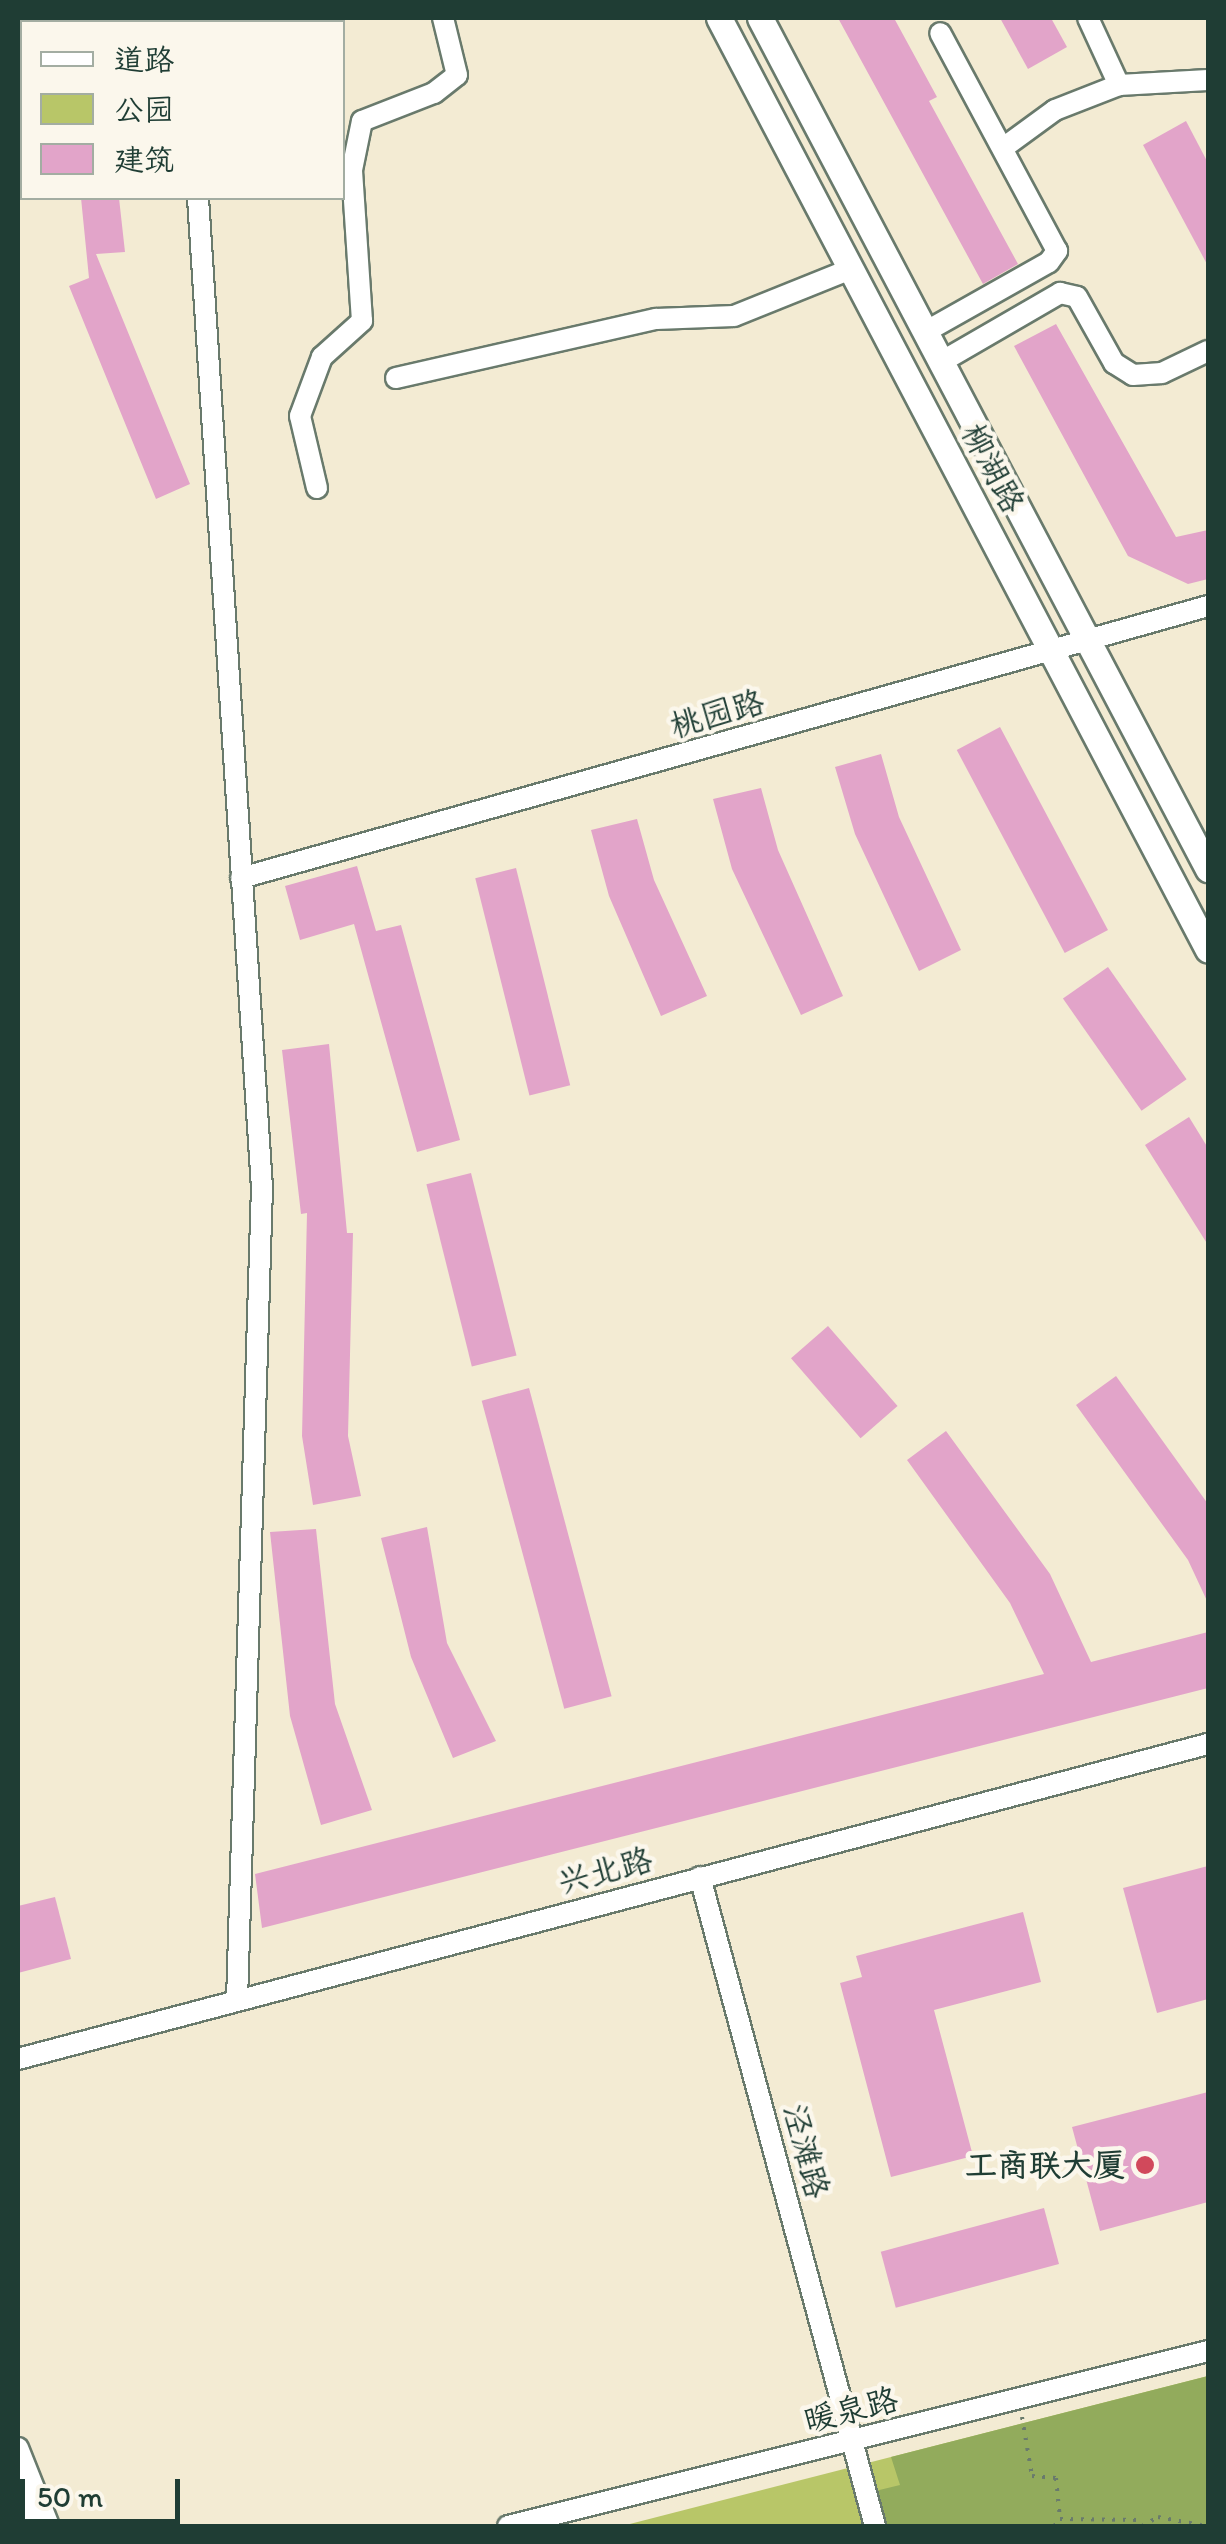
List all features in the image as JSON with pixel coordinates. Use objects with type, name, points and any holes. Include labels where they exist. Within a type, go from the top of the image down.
[{"type":"main road","name":"柳湖路","points":[[719,18],[1208,950]]},
{"type":"main road","name":"柳湖路","points":[[760,18],[1208,869]]},
{"type":"main road","points":[[18,2501],[28,2526]]},
{"type":"street","points":[[317,488],[300,416],[322,357],[362,320],[352,170],[362,122],[434,93],[458,75],[444,18]]},
{"type":"street","points":[[1088,18],[1119,86]]},
{"type":"street","points":[[925,332],[1049,262],[1057,251],[940,33]]},
{"type":"street","points":[[1003,148],[1055,110],[1119,86],[1206,86]]},
{"type":"street","points":[[198,200],[262,1187],[237,2000]]},
{"type":"street","points":[[396,378],[656,318],[734,316],[851,270]]},
{"type":"street","points":[[941,362],[1060,294],[1077,297],[1114,363],[1133,375],[1162,373],[1208,351]]},
{"type":"street","name":"桃园路","points":[[240,878],[1208,606]]},
{"type":"street","name":"兴北路","points":[[18,2058],[1208,1744]]},
{"type":"street","name":"泾滩路","points":[[700,1877],[875,2526]]},
{"type":"street","name":"暖泉路","points":[[508,2526],[1208,2350]]},
{"type":"street","points":[[18,2448],[50,2526]]},
{"type":"path","points":[[1018,2398],[1032,2476],[1056,2478],[1060,2519],[1054,2526]]},
{"type":"path","points":[[1060,2519],[1206,2526]]},
{"type":"green space","points":[[1208,2376],[1208,2526],[622,2526],[891,2457]]},
{"type":"green space","points":[[1208,2376],[1208,2526],[875,2526],[867,2493],[900,2485],[891,2457]]},
{"type":"building","points":[[838,18],[894,18],[937,97],[929,101],[1018,264],[983,284]]},
{"type":"building","points":[[1000,18],[1051,18],[1067,47],[1028,69]]},
{"type":"building","points":[[1186,121],[1208,163],[1208,266],[1143,145]]},
{"type":"building","points":[[81,200],[119,200],[125,252],[96,254],[190,484],[156,499],[69,286],[89,278]]},
{"type":"building","points":[[1056,324],[1176,537],[1208,530],[1208,579],[1188,584],[1128,556],[1014,346]]},
{"type":"building","points":[[1000,727],[1108,930],[1065,953],[957,750]]},
{"type":"building","points":[[881,754],[899,817],[961,950],[919,971],[855,834],[835,767]]},
{"type":"building","points":[[761,788],[778,850],[843,996],[801,1015],[732,869],[713,799]]},
{"type":"building","points":[[637,819],[654,880],[707,996],[661,1016],[609,896],[591,830]]},
{"type":"building","points":[[357,866],[376,931],[401,925],[460,1140],[417,1152],[354,924],[300,940],[285,886]]},
{"type":"building","points":[[516,868],[570,1085],[529,1096],[475,878]]},
{"type":"building","points":[[1108,967],[1187,1079],[1142,1111],[1063,999]]},
{"type":"building","points":[[329,1044],[347,1233],[353,1233],[348,1436],[361,1496],[313,1505],[302,1436],[307,1213],[301,1214],[282,1050]]},
{"type":"building","points":[[1189,1117],[1208,1148],[1208,1245],[1145,1145]]},
{"type":"building","points":[[471,1173],[516,1355],[472,1367],[426,1184]]},
{"type":"building","points":[[828,1326],[898,1406],[861,1438],[791,1358]]},
{"type":"building","points":[[1116,1376],[1208,1504],[1208,1603],[1188,1560],[1076,1405]]},
{"type":"building","points":[[529,1388],[612,1696],[564,1709],[482,1401]]},
{"type":"building","points":[[946,1431],[1050,1574],[1091,1662],[1208,1632],[1208,1688],[262,1928],[255,1874],[1044,1674],[1010,1603],[907,1460]]},
{"type":"building","points":[[427,1527],[447,1643],[496,1741],[453,1758],[411,1657],[381,1538]]},
{"type":"building","points":[[316,1529],[335,1704],[372,1810],[321,1825],[290,1716],[270,1532]]},
{"type":"building","points":[[1208,1866],[1208,1999],[1157,2013],[1123,1888]]},
{"type":"building","points":[[55,1897],[71,1959],[18,1973],[18,1906]]},
{"type":"building","points":[[1023,1912],[1041,1982],[934,2010],[973,2156],[891,2177],[840,1983],[862,1977],[856,1956]]},
{"type":"building","name":"工商联大厦","points":[[1208,2092],[1208,2202],[1100,2231],[1072,2127]]},
{"type":"building","points":[[1044,2208],[1059,2264],[896,2308],[881,2252]]},
{"type":"place","name":"工商联大厦","points":[[1145,2165]]}]
